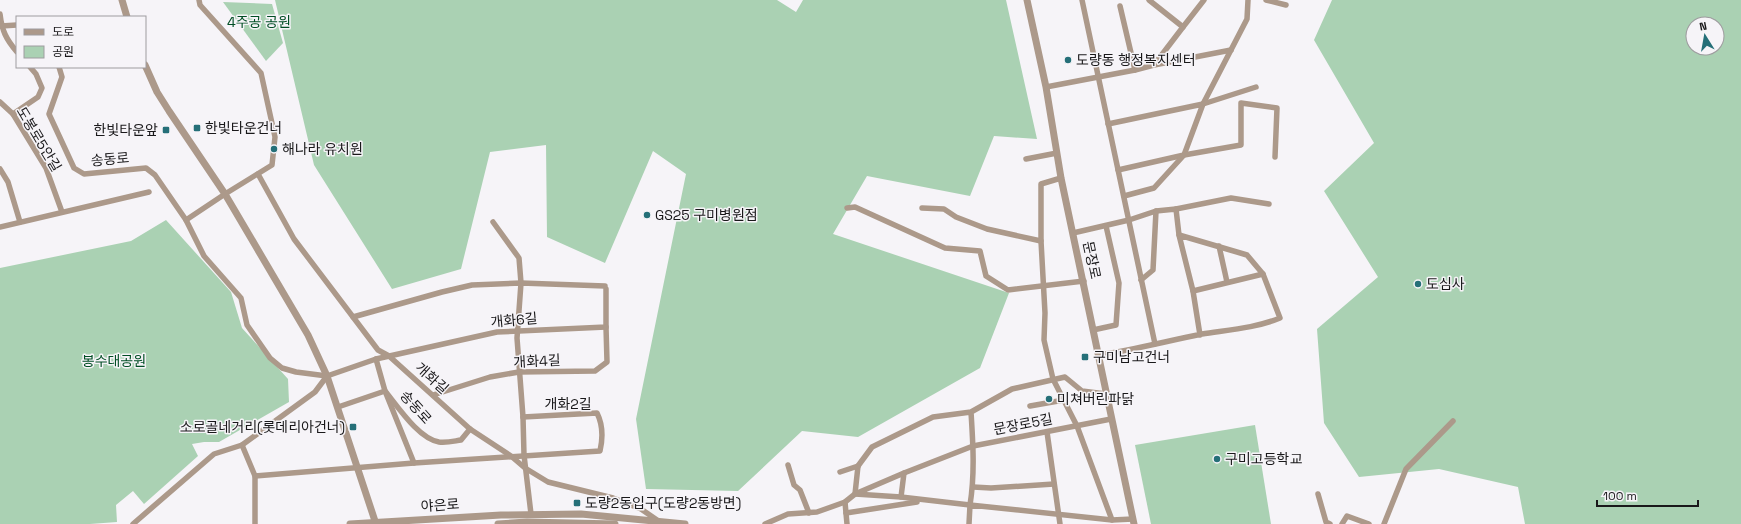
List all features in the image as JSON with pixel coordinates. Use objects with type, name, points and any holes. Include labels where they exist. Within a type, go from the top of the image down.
[{"type":"street","points":[[122,0],[127,16]]},
{"type":"street","points":[[186,220],[272,165],[275,137],[261,73],[200,5],[199,0]]},
{"type":"street","name":"문장로","points":[[1027,0],[1046,86],[1061,178],[1134,522]]},
{"type":"street","points":[[1082,0],[1155,344]]},
{"type":"street","points":[[1149,0],[1183,27]]},
{"type":"street","points":[[1154,65],[1204,0]]},
{"type":"street","points":[[1124,196],[1154,188],[1184,155],[1203,104],[1247,19],[1248,0]]},
{"type":"street","points":[[1266,0],[1286,5]]},
{"type":"street","points":[[1120,6],[1135,70]]},
{"type":"street","points":[[0,14],[1,26],[6,39],[16,51]]},
{"type":"street","points":[[1,26],[16,25]]},
{"type":"street","points":[[1046,86],[1135,70],[1231,50]]},
{"type":"street","points":[[146,67],[157,92],[225,194],[308,335],[327,376],[376,523]]},
{"type":"street","points":[[13,114],[38,97],[42,88],[36,74],[31,68]]},
{"type":"street","name":"송동로","points":[[59,68],[62,78],[49,114],[74,168],[84,174],[146,168],[156,175],[186,220],[204,256],[241,298],[247,325],[270,358],[282,368],[296,372],[327,376],[389,356]]},
{"type":"street","points":[[1108,124],[1203,104],[1256,87]]},
{"type":"street","points":[[1118,170],[1184,155],[1241,145],[1242,92]]},
{"type":"street","name":"도봉로5안길","points":[[0,102],[13,114],[46,168],[62,212]]},
{"type":"street","points":[[1241,103],[1277,108],[1275,157]]},
{"type":"street","points":[[1026,159],[1057,153]]},
{"type":"street","points":[[0,169],[8,182],[20,222]]},
{"type":"street","name":"개화길","points":[[258,174],[294,239],[378,350],[389,356],[470,429],[511,456],[525,468],[548,482],[613,498],[641,509],[657,520]]},
{"type":"street","points":[[1061,178],[1041,184],[1044,340],[1053,379],[1077,426],[1112,520]]},
{"type":"street","points":[[0,227],[149,192]]},
{"type":"street","points":[[1073,233],[1129,220],[1156,211],[1176,209],[1231,198],[1269,204]]},
{"type":"street","points":[[847,208],[855,207],[946,248],[980,251],[986,276],[1008,290],[1084,281]]},
{"type":"street","points":[[922,208],[944,209],[956,217],[987,229],[1041,241]]},
{"type":"street","points":[[1176,209],[1179,235],[1193,291],[1200,334]]},
{"type":"street","points":[[1141,280],[1152,270],[1156,211]]},
{"type":"street","points":[[493,222],[519,258],[521,284],[517,331],[524,455],[531,514]]},
{"type":"street","points":[[1093,330],[1116,325],[1118,283],[1106,226]]},
{"type":"street","points":[[1099,355],[1131,350],[1200,334],[1267,323],[1280,318],[1263,274],[1247,255],[1179,235]]},
{"type":"street","points":[[1219,246],[1227,282]]},
{"type":"street","points":[[1193,291],[1263,274]]},
{"type":"street","points":[[353,318],[442,292],[472,285],[521,284],[606,288],[606,327]]},
{"type":"street","name":"개화6길","points":[[389,356],[498,332],[606,327]]},
{"type":"street","name":"개화4길","points":[[433,395],[490,378],[519,372],[595,371],[607,362],[606,327]]},
{"type":"street","name":"송동로","points":[[376,359],[385,392],[414,463]]},
{"type":"street","points":[[133,524],[214,454],[242,445],[315,392],[327,376]]},
{"type":"street","points":[[1106,394],[1082,391],[1065,377],[1012,389],[971,412],[934,417],[872,447],[858,466],[855,494],[901,497],[923,501],[1134,522]]},
{"type":"street","name":"송동로","points":[[338,407],[385,392]]},
{"type":"street","name":"송동로","points":[[385,392],[421,434],[438,442],[461,440],[470,429]]},
{"type":"street","points":[[1030,406],[1064,400]]},
{"type":"street","points":[[968,524],[973,487],[971,412]]},
{"type":"street","name":"개화2길","points":[[511,456],[600,451],[602,440],[600,420],[597,413],[523,417]]},
{"type":"street","name":"문장로5길","points":[[765,524],[788,514],[817,512],[845,502],[855,494],[973,446],[1111,419]]},
{"type":"street","points":[[1384,524],[1406,469],[1453,421]]},
{"type":"street","points":[[1047,432],[1060,524]]},
{"type":"street","points":[[242,445],[255,476],[255,524]]},
{"type":"street","points":[[255,476],[511,456]]},
{"type":"street","points":[[788,465],[794,485],[800,490],[809,513]]},
{"type":"street","points":[[840,472],[858,466]]},
{"type":"street","points":[[901,497],[904,474]]},
{"type":"street","points":[[973,487],[991,488],[1054,484]]},
{"type":"street","points":[[1318,494],[1326,522],[1330,524]]},
{"type":"street","points":[[846,513],[923,501]]},
{"type":"street","points":[[845,502],[847,524]]},
{"type":"street","name":"야은로","points":[[350,524],[531,514],[581,514],[657,520],[685,524]]},
{"type":"street","points":[[1342,524],[1347,516],[1369,524]]},
{"type":"street","points":[[498,524],[527,522],[615,524]]},
{"type":"green space","points":[[275,0],[777,0],[796,12],[803,0],[1006,0],[1037,139],[994,136],[970,196],[867,176],[833,234],[1009,293],[980,368],[858,437],[802,431],[738,491],[646,489],[636,419],[686,174],[653,151],[605,263],[547,237],[546,145],[490,152],[461,269],[392,289],[314,165]]},
{"type":"green space","points":[[1332,0],[1741,0],[1741,524],[1525,524],[1518,487],[1439,469],[1359,477],[1324,423],[1317,329],[1378,277],[1324,191],[1374,143],[1314,40]]},
{"type":"green space","name":"4주공 공원","points":[[223,2],[272,4],[283,43],[266,61]]},
{"type":"green space","name":"봉수대공원","points":[[166,220],[231,292],[242,328],[288,379],[289,402],[219,442],[192,444],[198,456],[144,504],[133,491],[116,505],[117,522],[90,524],[0,524],[0,268],[131,241]]},
{"type":"green space","points":[[1255,425],[1271,524],[1151,524],[1135,445]]},
{"type":"place","name":"도량동 행정복지센터","points":[[1068,60]]},
{"type":"place","name":"한빛타운건너","points":[[197,128]]},
{"type":"place","name":"한빛타운앞","points":[[166,130]]},
{"type":"place","name":"해나라 유치원","points":[[274,149]]},
{"type":"place","name":"GS25 구미병원점","points":[[647,215]]},
{"type":"place","name":"도심사","points":[[1418,284]]},
{"type":"place","name":"구미남고건너","points":[[1085,357]]},
{"type":"place","name":"미쳐버린파닭","points":[[1049,399]]},
{"type":"place","name":"소로골네거리(롯데리아건너)","points":[[353,427]]},
{"type":"place","name":"구미고등학교","points":[[1217,459]]},
{"type":"place","name":"도량2동입구(도량2동방면)","points":[[577,503]]}]
